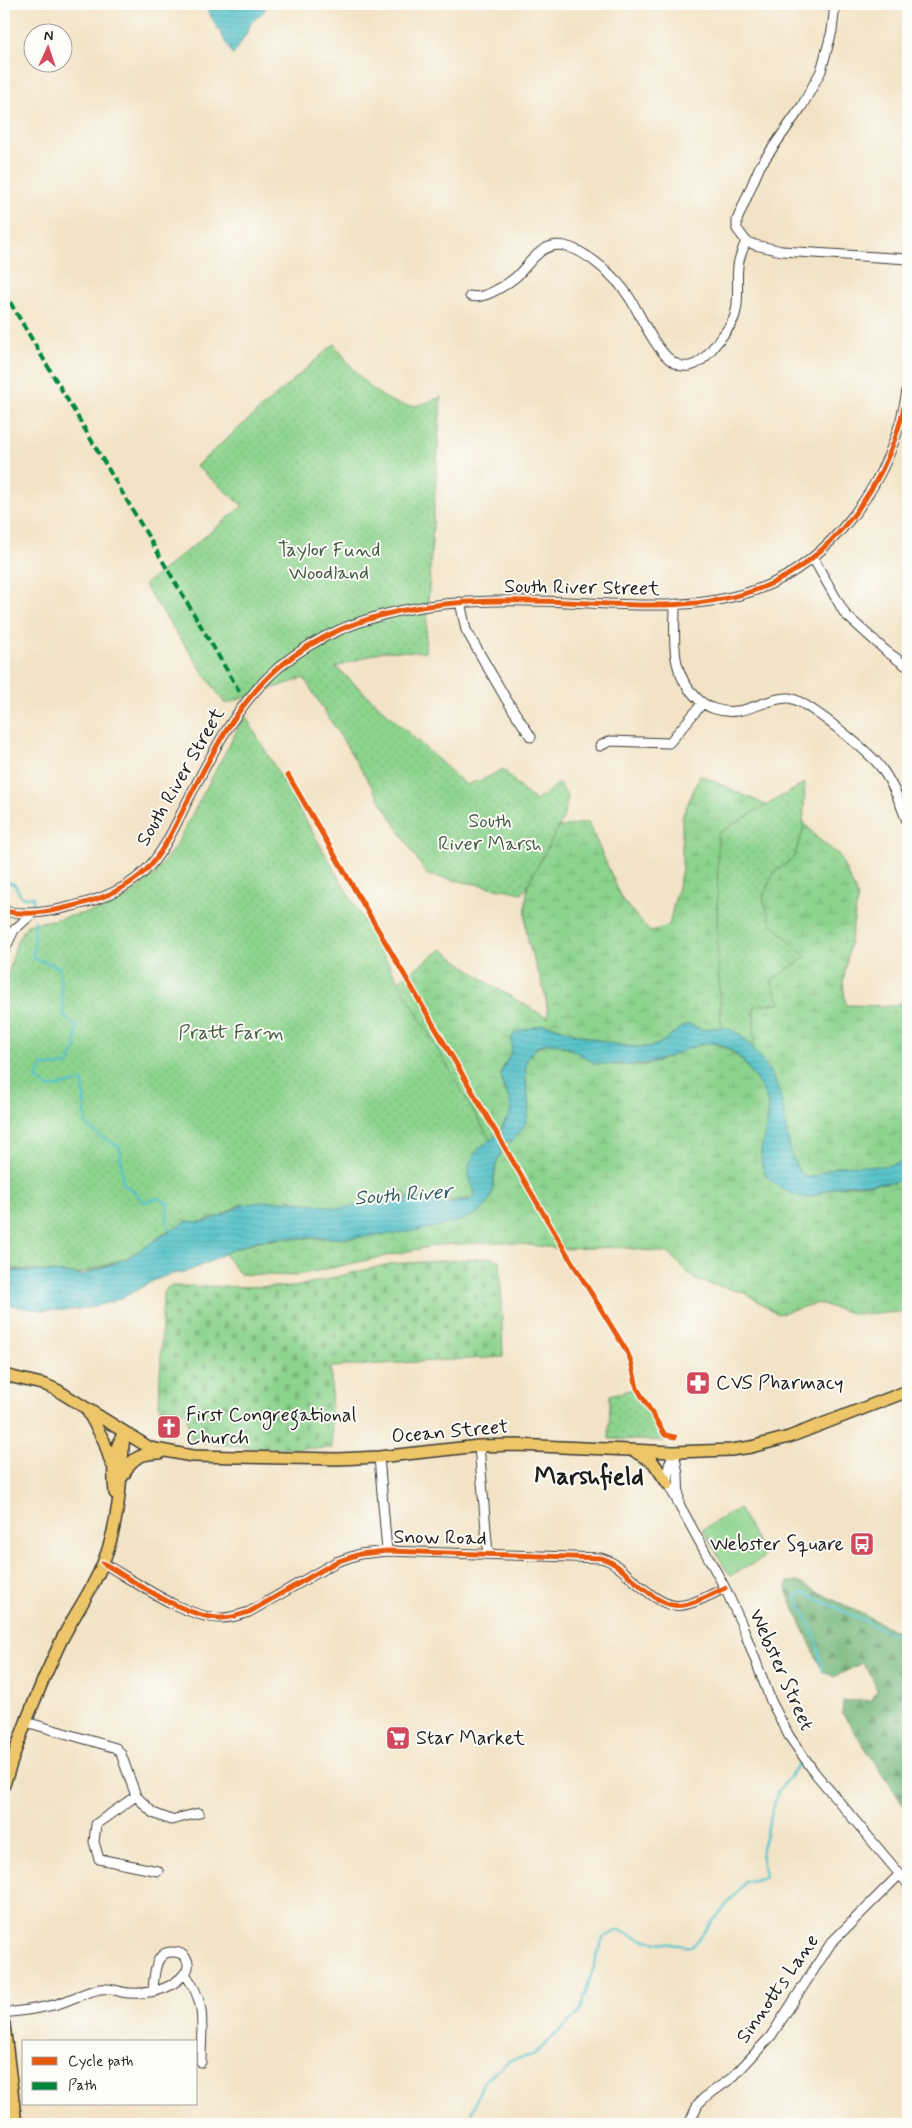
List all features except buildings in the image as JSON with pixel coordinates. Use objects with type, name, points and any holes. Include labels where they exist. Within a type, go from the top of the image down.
[{"type":"main road","name":"Ocean Street","points":[[4,1375],[46,1385],[85,1406],[150,1448],[178,1455],[338,1459],[379,1457],[480,1446],[524,1445],[674,1452],[731,1450],[767,1444],[789,1437],[908,1391]]},
{"type":"main road","points":[[85,1406],[104,1441],[112,1467],[116,1505]]},
{"type":"main road","points":[[112,1467],[114,1454],[124,1432]]},
{"type":"main road","points":[[121,1484],[124,1432]]},
{"type":"main road","points":[[631,1451],[647,1457],[653,1462],[668,1484]]},
{"type":"main road","points":[[4,1785],[26,1722],[61,1642],[103,1564],[112,1534],[121,1484],[129,1463],[140,1456],[158,1453],[178,1455]]},
{"type":"main road","points":[[4,2024],[16,2124]]},
{"type":"street","points":[[835,4],[832,31],[820,71],[802,106],[760,166],[737,220],[737,229],[746,241],[782,251],[908,259]]},
{"type":"street","points":[[470,296],[476,298],[504,286],[539,252],[548,247],[553,245],[573,248],[584,254],[619,284],[630,298],[640,320],[662,354],[680,365],[688,366],[695,364],[710,352],[735,316],[738,266],[746,241]]},
{"type":"street","name":"South River Street","points":[[4,911],[33,913],[74,906],[106,896],[125,886],[144,871],[160,853],[224,732],[258,688],[302,650],[325,637],[372,618],[426,606],[460,602],[675,604],[715,601],[762,588],[813,558],[832,541],[860,507],[882,470],[896,437],[908,385]]},
{"type":"street","points":[[813,558],[844,614],[886,651],[908,666]]},
{"type":"street","points":[[460,602],[466,630],[506,699],[531,737]]},
{"type":"street","points":[[675,604],[675,652],[678,672],[685,686],[702,704],[713,709],[736,711],[778,699],[788,698],[797,700],[814,710],[876,761],[893,789],[908,824]]},
{"type":"street","points":[[600,746],[610,741],[668,743],[702,704]]},
{"type":"street","points":[[4,952],[14,930],[33,913]]},
{"type":"street","points":[[4,942],[4,952]]},
{"type":"street","points":[[480,1446],[488,1554]]},
{"type":"street","points":[[668,1484],[668,1465],[674,1452]]},
{"type":"street","name":"Webster Street","points":[[674,1452],[678,1474],[679,1503]]},
{"type":"street","points":[[379,1457],[387,1551]]},
{"type":"street","name":"Webster Street","points":[[668,1484],[725,1588],[742,1625],[771,1701],[794,1745],[820,1780],[908,1884]]},
{"type":"street","name":"Snow Road","points":[[103,1564],[180,1607],[209,1617],[224,1618],[248,1612],[262,1605],[336,1562],[360,1554],[387,1551],[601,1558],[615,1564],[651,1596],[675,1607],[691,1604],[725,1588]]},
{"type":"street","points":[[26,1722],[116,1748],[121,1754],[136,1796],[153,1814],[171,1820],[199,1813]]},
{"type":"street","points":[[136,1796],[96,1824],[94,1842],[99,1859],[158,1871]]},
{"type":"street","name":"Sinnotts Lane","points":[[689,2124],[698,2104],[733,2077],[771,2036],[831,1944],[899,1875]]},
{"type":"street","points":[[4,2013],[57,2004],[102,1989],[114,1989],[129,1993],[153,1991],[172,1986],[185,1974],[189,1964],[185,1956],[178,1952],[170,1951],[163,1954],[158,1960],[153,1991]]},
{"type":"street","points":[[185,1974],[194,1987],[201,2004],[201,2062]]},
{"type":"green space","name":"Taylor Fund Woodland","points":[[334,344],[357,374],[376,392],[387,399],[398,404],[411,406],[441,397],[425,652],[383,651],[336,667],[466,785],[484,779],[503,769],[521,789],[536,801],[559,783],[568,797],[563,819],[523,893],[427,875],[304,678],[225,704],[144,585],[243,506],[196,466]]},
{"type":"green space","name":"Pratt Farm","points":[[245,715],[490,1140],[474,1164],[476,1199],[449,1200],[444,1193],[444,1200],[410,1198],[404,1192],[405,1198],[395,1203],[374,1205],[370,1202],[370,1206],[341,1212],[298,1203],[289,1198],[290,1203],[261,1202],[245,1206],[240,1204],[219,1217],[208,1217],[208,1223],[195,1223],[183,1219],[136,1255],[78,1274],[4,1268],[4,990],[17,941],[27,925],[100,910],[126,899],[154,875],[175,847]]},
{"type":"green space","points":[[700,775],[766,805],[787,802],[817,838],[839,855],[858,897],[843,983],[846,1005],[892,1006],[908,1000],[908,1157],[891,1165],[836,1167],[807,1178],[794,1162],[781,1100],[769,1071],[748,1042],[726,1031],[715,1028],[702,1030],[689,1024],[653,1046],[631,1047],[587,1037],[551,1025],[541,1025],[512,1037],[512,1050],[501,1072],[503,1088],[511,1101],[511,1112],[502,1126],[501,1133],[482,1145],[475,1194],[470,1200],[459,1203],[408,1199],[339,1208],[294,1201],[267,1201],[244,1205],[218,1217],[162,1234],[125,1259],[92,1272],[4,1270],[4,1203],[378,996],[442,949],[491,985],[548,1018],[543,987],[528,940],[526,927],[528,884],[535,855],[544,830],[588,822],[623,901],[650,932],[669,925],[682,869],[682,817]]},
{"type":"green space","points":[[805,783],[803,831],[794,857],[773,874],[763,897],[771,923],[806,957],[771,981],[780,1003],[754,1006],[754,1050],[740,1035],[721,1029],[717,933],[718,833]]},
{"type":"green space","points":[[550,1043],[575,1051],[595,1062],[637,1066],[655,1062],[697,1045],[706,1043],[716,1044],[726,1048],[746,1064],[766,1096],[768,1118],[761,1155],[807,1198],[837,1187],[908,1179],[908,1312],[855,1314],[817,1303],[778,1314],[745,1293],[695,1280],[668,1253],[618,1247],[564,1249],[503,1242],[437,1245],[294,1276],[240,1274],[223,1253],[258,1241],[289,1238],[353,1238],[429,1228],[463,1220],[495,1176],[500,1146],[510,1139],[511,1141],[526,1119],[528,1111],[527,1062],[531,1054],[538,1047]]},
{"type":"green space","points":[[491,1258],[500,1261],[503,1357],[331,1367],[332,1448],[261,1448],[191,1440],[186,1413],[177,1409],[159,1408],[163,1292],[170,1286],[295,1287],[389,1264]]},
{"type":"green space","points":[[634,1389],[662,1437],[667,1438],[667,1441],[609,1439],[610,1395]]},
{"type":"green space","points":[[739,1508],[764,1554],[762,1559],[731,1575],[726,1570],[703,1529]]},
{"type":"green space","points":[[788,1582],[798,1582],[908,1637],[908,1812],[842,1713],[843,1701],[872,1700],[877,1690],[872,1677],[862,1663],[834,1677],[822,1670],[786,1590]]},
{"type":"water","points":[[204,4],[266,4],[265,10],[251,23],[233,55]]},
{"type":"water","points":[[689,1024],[702,1030],[725,1028],[732,1030],[749,1043],[770,1073],[778,1089],[790,1150],[794,1162],[807,1178],[836,1167],[891,1165],[908,1157],[908,1179],[846,1185],[808,1197],[797,1196],[777,1185],[764,1172],[761,1160],[769,1110],[767,1099],[745,1064],[734,1052],[721,1044],[703,1044],[657,1061],[633,1065],[598,1063],[559,1044],[546,1043],[532,1052],[528,1059],[526,1077],[528,1113],[526,1122],[511,1142],[509,1139],[500,1146],[502,1153],[495,1167],[492,1191],[487,1205],[481,1211],[468,1218],[410,1232],[348,1238],[286,1238],[258,1241],[234,1249],[192,1270],[157,1279],[119,1299],[91,1307],[47,1310],[18,1307],[4,1303],[4,1271],[39,1271],[83,1275],[125,1259],[187,1221],[203,1222],[243,1205],[267,1201],[294,1201],[339,1208],[408,1199],[448,1204],[470,1200],[475,1194],[469,1174],[471,1161],[477,1151],[501,1133],[510,1112],[510,1103],[501,1074],[511,1052],[514,1033],[541,1025],[551,1025],[617,1045],[643,1047],[658,1044]]},
{"type":"waterway","points":[[4,880],[15,885],[21,897],[33,897],[33,905]]},
{"type":"waterway","points":[[35,920],[33,958],[59,967],[64,1017],[76,1025],[76,1049],[68,1065],[42,1066],[36,1079],[50,1088],[83,1081],[86,1124],[98,1135],[120,1147],[123,1184],[134,1191],[144,1202],[158,1198],[168,1203],[167,1225],[172,1231]]},
{"type":"waterway","points":[[823,1672],[816,1638],[796,1597],[802,1592],[908,1641]]},
{"type":"waterway","points":[[468,2124],[483,2082],[510,2060],[533,2055],[579,2013],[603,1938],[618,1930],[644,1940],[692,1947],[745,1882],[765,1877],[761,1852],[778,1791],[799,1764]]},
{"type":"marked path","points":[[4,292],[241,694]]},
{"type":"cycle path","points":[[4,911],[38,913],[73,906],[111,893],[137,878],[152,864],[163,847],[226,730],[263,682],[278,668],[311,644],[348,626],[386,614],[426,606],[467,602],[549,601],[632,605],[698,603],[740,595],[775,582],[800,567],[822,549],[843,528],[863,502],[889,455],[901,421],[908,385]]},
{"type":"cycle path","points":[[288,775],[564,1249],[626,1350],[631,1361],[637,1388],[665,1435],[675,1437]]},
{"type":"cycle path","points":[[103,1563],[177,1606],[208,1617],[222,1618],[249,1612],[336,1562],[360,1554],[387,1551],[601,1558],[617,1566],[656,1598],[675,1605],[695,1602],[725,1588]]},
{"type":"place","name":"CVS Pharmacy","points":[[698,1383]]},
{"type":"place","name":"First Congregational Church","points":[[169,1427]]},
{"type":"place","name":"Webster Square","points":[[862,1544]]},
{"type":"place","name":"Star Market","points":[[398,1738]]},
{"type":"district","name":"Marshfield","points":[[589,1477]]},
{"type":"park label","name":"South River Marsh","points":[[490,832]]},
{"type":"water label","name":"South River","points":[[403,1195]]}]
